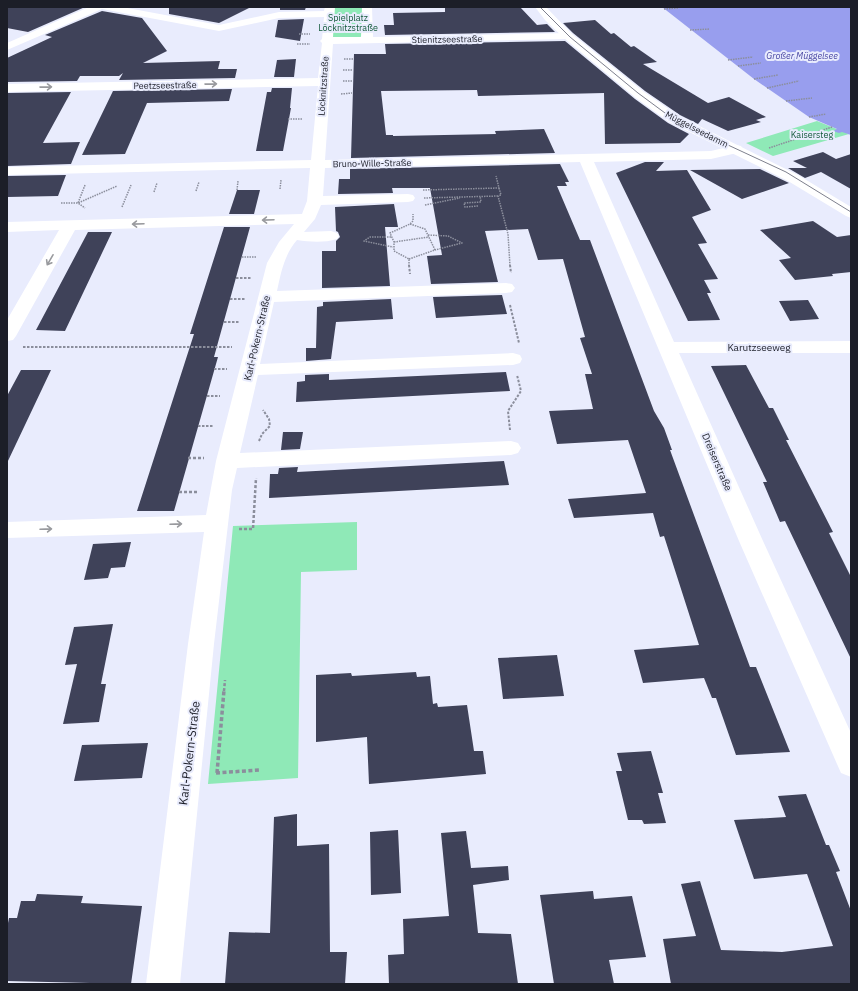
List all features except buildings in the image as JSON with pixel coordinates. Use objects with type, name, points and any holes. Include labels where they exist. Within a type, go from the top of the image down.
[{"type":"street","points":[[7,47],[98,7]]},
{"type":"street","points":[[105,7],[219,28],[279,15],[329,10]]},
{"type":"street","points":[[367,7],[367,40]]},
{"type":"street","name":"Müggelseedamm","points":[[540,7],[568,36],[640,95],[674,119],[792,178],[851,213]]},
{"type":"street","name":"Löcknitzstraße","points":[[318,165],[329,10]]},
{"type":"street","name":"Stienitzseestraße","points":[[326,41],[568,36]]},
{"type":"street","name":"Peetzseestraße","points":[[7,88],[324,82]]},
{"type":"street","name":"Bruno-Wille-Straße","points":[[7,171],[711,155],[736,149]]},
{"type":"street","name":"Dreiserstraße","points":[[585,158],[760,560],[851,764]]},
{"type":"street","name":"Karl-Pokern-Straße","points":[[163,984],[221,490],[249,370],[257,298],[282,249],[307,219],[313,209],[318,165]]},
{"type":"street","points":[[315,201],[414,202]]},
{"type":"street","points":[[7,227],[307,219]]},
{"type":"street","points":[[7,336],[69,226]]},
{"type":"street","points":[[293,235],[307,237],[331,236]]},
{"type":"street","points":[[257,298],[506,288]]},
{"type":"street","name":"Karutzseeweg","points":[[667,348],[851,347]]},
{"type":"street","points":[[249,370],[513,359]]},
{"type":"street","points":[[228,461],[511,448]]},
{"type":"street","points":[[7,530],[217,523]]},
{"type":"path","points":[[664,9],[678,8]]},
{"type":"path","points":[[690,30],[710,29]]},
{"type":"path","points":[[299,34],[315,34]]},
{"type":"path","points":[[297,44],[315,44]]},
{"type":"path","points":[[728,60],[753,57]]},
{"type":"path","points":[[738,66],[761,63]]},
{"type":"path","points":[[754,79],[778,75]]},
{"type":"path","points":[[767,88],[799,81]]},
{"type":"path","points":[[786,101],[812,98]]},
{"type":"path","points":[[809,116],[826,114]]},
{"type":"path","points":[[288,119],[307,119]]},
{"type":"path","points":[[765,149],[832,127]]},
{"type":"path","points":[[78,203],[86,184]]},
{"type":"path","points":[[61,203],[78,203],[120,184]]},
{"type":"path","points":[[499,188],[501,195],[498,196],[508,234],[512,286],[506,288],[523,357],[513,359],[521,391],[508,411],[511,448]]},
{"type":"path","points":[[478,206],[465,207],[464,203],[481,202],[480,196]]},
{"type":"path","points":[[414,202],[464,197],[498,196]]},
{"type":"path","points":[[414,202],[452,201],[464,197]]},
{"type":"path","points":[[78,203],[86,209]]},
{"type":"path","points":[[116,208],[122,208]]},
{"type":"path","points":[[409,260],[394,251],[394,242],[390,233],[410,224],[413,221],[413,214]]},
{"type":"path","points":[[410,224],[425,229],[435,250]]},
{"type":"path","points":[[391,236],[370,237],[364,241],[393,246]]},
{"type":"path","points":[[394,242],[429,236],[448,236],[462,243],[435,250],[409,260]]},
{"type":"path","points":[[242,257],[262,257]]},
{"type":"path","points":[[409,260],[411,278]]},
{"type":"path","points":[[236,278],[260,278]]},
{"type":"path","points":[[230,299],[257,298]]},
{"type":"path","points":[[224,322],[242,322]]},
{"type":"path","points":[[23,347],[234,347]]},
{"type":"path","points":[[253,529],[259,440],[270,426],[270,419],[263,411],[269,370]]},
{"type":"path","points":[[198,426],[216,426]]},
{"type":"path","points":[[188,458],[207,458]]},
{"type":"path","points":[[179,492],[205,492]]},
{"type":"path","points":[[217,773],[225,674]]},
{"type":"path","points":[[210,774],[259,770]]},
{"type":"green space","name":"Spielplatz Löcknitzstraße","points":[[333,7],[362,7],[363,36],[332,37]]},
{"type":"green space","name":"Kaisersteg","points":[[817,121],[849,134],[773,156],[746,143]]},
{"type":"green space","points":[[357,522],[357,570],[301,572],[298,778],[208,784],[233,526]]},
{"type":"water","name":"Großer Müggelsee","points":[[662,7],[851,7],[851,135],[833,131],[837,129],[809,117],[754,79]]},
{"type":"tram line","points":[[540,7],[570,37],[638,93],[665,113],[700,132],[786,172],[851,212]]}]
